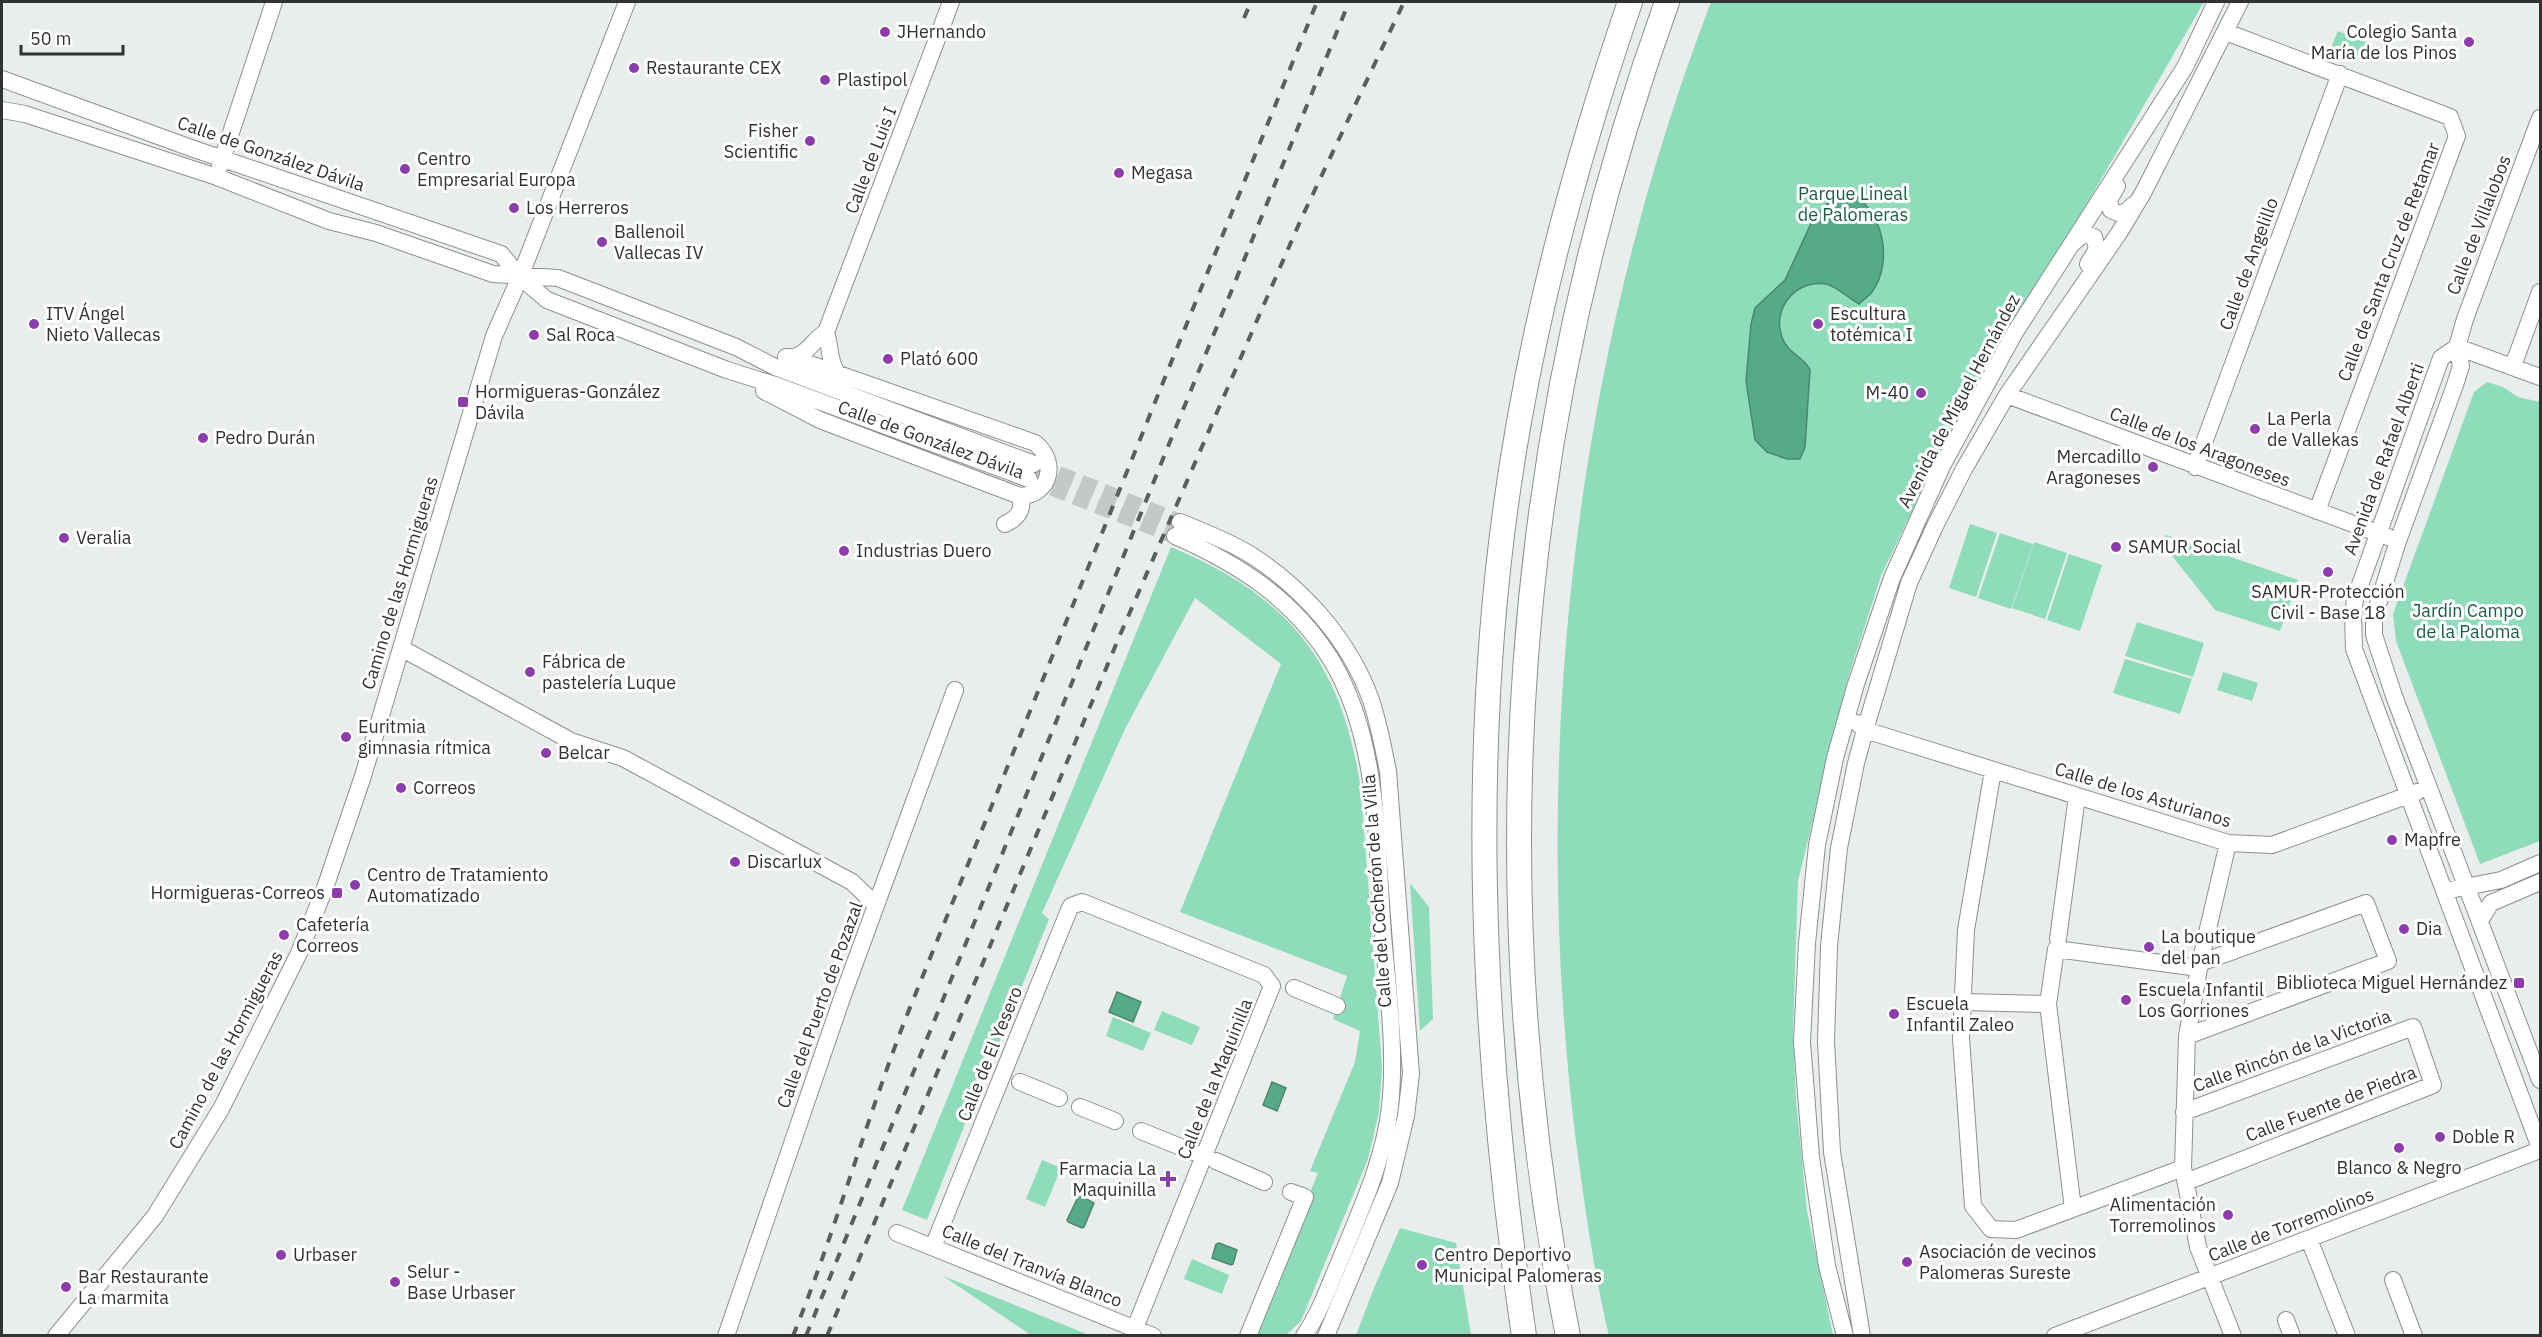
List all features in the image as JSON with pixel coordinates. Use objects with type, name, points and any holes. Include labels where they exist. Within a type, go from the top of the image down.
[{"type":"highway","points":[[1524,1335],[1503,1170],[1492,1045],[1486,935],[1483,838],[1491,641],[1517,435],[1538,320],[1565,210],[1594,109],[1630,2]]},
{"type":"highway","points":[[1568,1335],[1550,1242],[1537,1149],[1525,1026],[1519,912],[1518,806],[1527,628],[1552,433],[1574,322],[1622,136],[1667,2]]},
{"type":"street","points":[[217,177],[274,2]]},
{"type":"street","name":"Camino de las Hormigueras","points":[[56,1335],[155,1216],[221,1109],[299,953],[325,888],[360,785],[494,336],[520,277],[627,2]]},
{"type":"street","name":"Calle de Luis I","points":[[793,358],[811,347],[816,338],[826,332],[951,2]]},
{"type":"street","name":"Avenida de Miguel Hernández","points":[[1845,1332],[1827,1266],[1811,1157],[1802,1042],[1807,943],[1817,845],[1835,758],[1856,684],[1892,578],[1942,466],[2014,334],[2185,67],[2216,2]]},
{"type":"street","name":"Avenida de Miguel Hernández","points":[[1862,1335],[1832,1152],[1827,1041],[1829,946],[1839,848],[1865,730],[1910,583],[1935,526],[1964,469],[2007,395],[2143,193],[2240,2]]},
{"type":"street","name":"Calle de Santa Cruz de Retamar","points":[[2226,32],[2450,117],[2457,136],[2317,511]]},
{"type":"street","name":"Calle de Angelillo","points":[[2195,467],[2340,74]]},
{"type":"street","name":"Calle de González Dávila","points":[[2,79],[501,254],[520,277],[547,300],[727,370],[1032,471],[775,367],[736,348],[558,278],[520,277],[493,274],[376,233],[329,221],[217,177],[25,114],[2,110]]},
{"type":"street","name":"Calle de Villalobos","points":[[2457,347],[2465,319],[2541,118]]},
{"type":"street","name":"Avenida de Miguel Hernández","points":[[2143,131],[2132,161],[2109,200],[2109,206],[2116,214],[2123,216],[2143,193]]},
{"type":"street","name":"Avenida de Miguel Hernández","points":[[2065,311],[2073,288],[2097,249],[2097,244],[2091,235],[2084,233],[2068,247]]},
{"type":"street","points":[[2513,366],[2541,292]]},
{"type":"street","name":"Calle de Luis I","points":[[826,332],[830,344],[828,353],[837,373]]},
{"type":"street","points":[[2457,347],[2541,377]]},
{"type":"street","points":[[2457,347],[2461,366],[2456,385],[2398,541],[2374,617],[2374,635],[2394,696],[2541,1080]]},
{"type":"street","name":"Avenida de Rafael Alberti","points":[[2457,347],[2441,358],[2355,599],[2354,649],[2541,1149]]},
{"type":"street","points":[[736,348],[793,358]]},
{"type":"street","name":"Calle de González Dávila","points":[[727,370],[808,415],[1020,496],[1034,494],[1040,489],[1048,473],[1047,457],[1035,443],[793,358]]},
{"type":"street","name":"Calle de los Aragoneses","points":[[2007,395],[2398,541]]},
{"type":"street","points":[[1005,524],[1015,520],[1019,515],[1022,509],[1020,496]]},
{"type":"street","name":"Calle del Cocherón de la Villa","points":[[1304,1335],[1326,1293],[1371,1183],[1382,1149],[1390,1109],[1391,1039],[1369,764],[1349,695],[1331,661],[1307,626],[1274,592],[1178,529],[1249,554],[1276,573],[1320,615],[1348,654],[1370,698],[1380,728],[1388,771],[1411,1074],[1406,1116],[1389,1183],[1326,1335]]},
{"type":"street","name":"Avenida de Miguel Hernández","points":[[1865,730],[1855,720],[1892,578]]},
{"type":"street","points":[[401,648],[571,741],[623,758],[852,882],[876,904]]},
{"type":"street","name":"Calle del Puerto de Pozazal","points":[[726,1335],[842,998],[955,690]]},
{"type":"street","name":"Calle de los Asturianos","points":[[1865,730],[2228,843],[2272,845],[2409,796]]},
{"type":"street","points":[[1993,770],[1966,930],[1961,1038],[1972,1206],[1991,1228],[2016,1230],[2073,1209],[2184,1175]]},
{"type":"street","points":[[2409,796],[2430,788]]},
{"type":"street","points":[[2058,939],[2077,796]]},
{"type":"street","points":[[2228,843],[2200,965],[2187,1035],[2184,1175],[2198,1247],[2233,1335]]},
{"type":"street","points":[[2445,891],[2501,880],[2541,863]]},
{"type":"street","points":[[2481,919],[2491,903],[2541,882]]},
{"type":"street","name":"Calle de El Yesero","points":[[933,1247],[1071,906],[1082,902],[1102,910]]},
{"type":"street","points":[[2073,1209],[2048,1004],[2056,948],[2200,965],[2366,903],[2388,961],[2187,1035]]},
{"type":"street","name":"Calle de la Maquinilla","points":[[1102,910],[1264,975],[1272,986],[1135,1328]]},
{"type":"street","points":[[2456,921],[2481,919]]},
{"type":"street","points":[[1294,988],[1337,1006]]},
{"type":"street","points":[[1963,1002],[2048,1004]]},
{"type":"street","name":"Calle Rincón de la Victoria","points":[[2184,1112],[2413,1027]]},
{"type":"street","name":"Calle Fuente de Piedra","points":[[2184,1175],[2433,1085],[2413,1027]]},
{"type":"street","points":[[1020,1082],[1059,1098]]},
{"type":"street","points":[[1080,1107],[1115,1121]]},
{"type":"street","name":"Calle de la Maquinilla","points":[[1141,1131],[1193,1152]]},
{"type":"street","name":"Calle de Torremolinos","points":[[2055,1335],[2541,1149]]},
{"type":"street","points":[[1216,1161],[1264,1182]]},
{"type":"street","points":[[1248,1335],[1305,1197],[1291,1191]]},
{"type":"street","name":"Calle del Tranvía Blanco","points":[[897,1233],[1153,1335]]},
{"type":"street","points":[[2309,1239],[2347,1335]]},
{"type":"street","points":[[2393,1280],[2414,1335]]},
{"type":"green space","name":"Parque Lineal de Palomeras","points":[[1711,2],[2204,2],[2082,212],[1960,411],[1881,576],[1848,678],[1798,881],[1793,1031],[1796,1100],[1807,1211],[1833,1335],[1609,1336],[1585,1210],[1575,1134],[1562,991],[1558,847],[1562,703],[1574,559],[1596,417],[1625,276],[1664,138]]},
{"type":"green space","points":[[2338,31],[2368,43],[2361,59],[2331,47]]},
{"type":"green space","name":"Jardín Campo de la Paloma","points":[[2487,382],[2503,387],[2518,397],[2540,402],[2540,841],[2480,864],[2396,641],[2393,614],[2474,392]]},
{"type":"green space","points":[[1970,524],[1997,533],[1976,597],[1949,588]]},
{"type":"green space","points":[[2000,533],[2033,544],[2011,609],[1978,598]]},
{"type":"green space","points":[[2166,535],[2298,580],[2280,631],[2215,610],[2161,542]]},
{"type":"green space","points":[[2034,542],[2067,553],[2045,619],[2012,608]]},
{"type":"green space","points":[[1171,547],[1213,567],[1248,588],[1278,612],[1303,639],[1324,670],[1340,705],[1352,745],[1361,790],[1382,1067],[1379,1112],[1368,1159],[1301,1321],[1286,1335],[1252,1335],[1318,1173],[1310,1171],[1355,1062],[1360,1031],[1333,1019],[1347,976],[1180,912],[1281,664],[1195,598],[1125,729],[1042,913],[1049,919],[995,1053],[989,1052],[984,1056],[975,1077],[980,1086],[927,1220],[902,1210]]},
{"type":"green space","points":[[2069,554],[2102,565],[2080,631],[2047,620]]},
{"type":"green space","points":[[2137,622],[2204,643],[2193,677],[2125,656]]},
{"type":"green space","points":[[2125,659],[2192,679],[2180,714],[2113,693]]},
{"type":"green space","points":[[2223,672],[2258,683],[2252,701],[2217,690]]},
{"type":"green space","points":[[1410,883],[1429,907],[1433,1019],[1420,1031]]},
{"type":"green space","points":[[1162,1011],[1200,1027],[1192,1045],[1154,1030]]},
{"type":"green space","points":[[1113,1017],[1151,1033],[1143,1051],[1106,1036]]},
{"type":"green space","points":[[1042,1160],[1061,1168],[1045,1207],[1026,1199]]},
{"type":"green space","name":"Centro Deportivo Municipal Palomeras","points":[[1400,1228],[1456,1243],[1471,1335],[1356,1335]]},
{"type":"green space","points":[[1192,1259],[1229,1275],[1222,1294],[1184,1279]]},
{"type":"green space","points":[[943,1276],[1089,1335],[1031,1335]]},
{"type":"shaded area","points":[[1847,191],[1869,209],[1876,222],[1881,236],[1883,265],[1872,292],[1859,304],[1830,285],[1816,284],[1797,290],[1784,305],[1779,324],[1783,341],[1810,370],[1805,447],[1800,459],[1787,459],[1767,452],[1755,440],[1746,381],[1751,324],[1755,308],[1785,280],[1814,217],[1838,193]]},
{"type":"shaded area","points":[[1117,992],[1141,1002],[1133,1022],[1109,1012]]},
{"type":"shaded area","points":[[1272,1082],[1286,1088],[1277,1111],[1263,1105]]},
{"type":"shaded area","points":[[1079,1195],[1094,1203],[1082,1228],[1067,1220]]},
{"type":"shaded area","points":[[1216,1244],[1237,1250],[1233,1264],[1212,1258]]},
{"type":"tunnel","points":[[1036,465],[1180,522]]},
{"type":"tunnel","points":[[1030,479],[1175,536]]},
{"type":"railway","points":[[1244,18],[1251,2]]},
{"type":"railway","points":[[793,1336],[823,1257],[905,1020],[1317,2]]},
{"type":"railway","points":[[806,1336],[1349,2]]},
{"type":"railway","points":[[827,1336],[1120,635],[1302,217],[1404,2]]},
{"type":"place","name":"JHernando","points":[[885,32]]},
{"type":"place","name":"Colegio Santa María de los Pinos","points":[[2469,42]]},
{"type":"place","name":"Restaurante CEX","points":[[634,68]]},
{"type":"place","name":"Plastipol","points":[[825,80]]},
{"type":"place","name":"Fisher Scientific","points":[[810,141]]},
{"type":"place","name":"Centro Empresarial Europa","points":[[405,169]]},
{"type":"place","name":"Megasa","points":[[1119,173]]},
{"type":"place","name":"Los Herreros","points":[[514,208]]},
{"type":"place","name":"Ballenoil Vallecas IV","points":[[602,242]]},
{"type":"place","name":"ITV Ángel Nieto Vallecas","points":[[34,324]]},
{"type":"place","name":"Escultura totémica I","points":[[1818,324]]},
{"type":"place","name":"Sal Roca","points":[[534,335]]},
{"type":"place","name":"Plató 600","points":[[888,359]]},
{"type":"place","name":"M-40","points":[[1921,393]]},
{"type":"place","name":"Hormigueras-González Dávila","points":[[463,402]]},
{"type":"place","name":"La Perla de Vallekas","points":[[2255,429]]},
{"type":"place","name":"Pedro Durán","points":[[203,438]]},
{"type":"place","name":"Mercadillo Aragoneses","points":[[2153,467]]},
{"type":"place","name":"Veralia","points":[[64,538]]},
{"type":"place","name":"SAMUR Social","points":[[2116,547]]},
{"type":"place","name":"Industrias Duero","points":[[844,551]]},
{"type":"place","name":"SAMUR-Protección Civil - Base 18","points":[[2328,572]]},
{"type":"place","name":"Fábrica de pastelería Luque","points":[[530,672]]},
{"type":"place","name":"Euritmia gimnasia rítmica","points":[[346,737]]},
{"type":"place","name":"Belcar","points":[[546,753]]},
{"type":"place","name":"Correos","points":[[401,788]]},
{"type":"place","name":"Mapfre","points":[[2392,840]]},
{"type":"place","name":"Discarlux","points":[[735,862]]},
{"type":"place","name":"Centro de Tratamiento Automatizado","points":[[355,885]]},
{"type":"place","name":"Hormigueras-Correos","points":[[337,893]]},
{"type":"place","name":"Dia","points":[[2404,929]]},
{"type":"place","name":"Cafetería Correos","points":[[284,935]]},
{"type":"place","name":"La boutique del pan","points":[[2149,947]]},
{"type":"place","name":"Biblioteca Miguel Hernández","points":[[2519,983]]},
{"type":"place","name":"Escuela Infantil Los Gorriones","points":[[2126,1000]]},
{"type":"place","name":"Escuela Infantil Zaleo","points":[[1894,1014]]},
{"type":"place","name":"Doble R","points":[[2440,1137]]},
{"type":"place","name":"Blanco & Negro","points":[[2399,1148]]},
{"type":"place","name":"Farmacia La Maquinilla","points":[[1168,1179]]},
{"type":"place","name":"Alimentación Torremolinos","points":[[2228,1215]]},
{"type":"place","name":"Urbaser","points":[[281,1255]]},
{"type":"place","name":"Asociación de vecinos Palomeras Sureste","points":[[1907,1262]]},
{"type":"place","name":"Centro Deportivo Municipal Palomeras","points":[[1422,1265]]},
{"type":"place","name":"Selur - Base Urbaser","points":[[395,1282]]},
{"type":"place","name":"Bar Restaurante La marmita","points":[[66,1287]]}]
